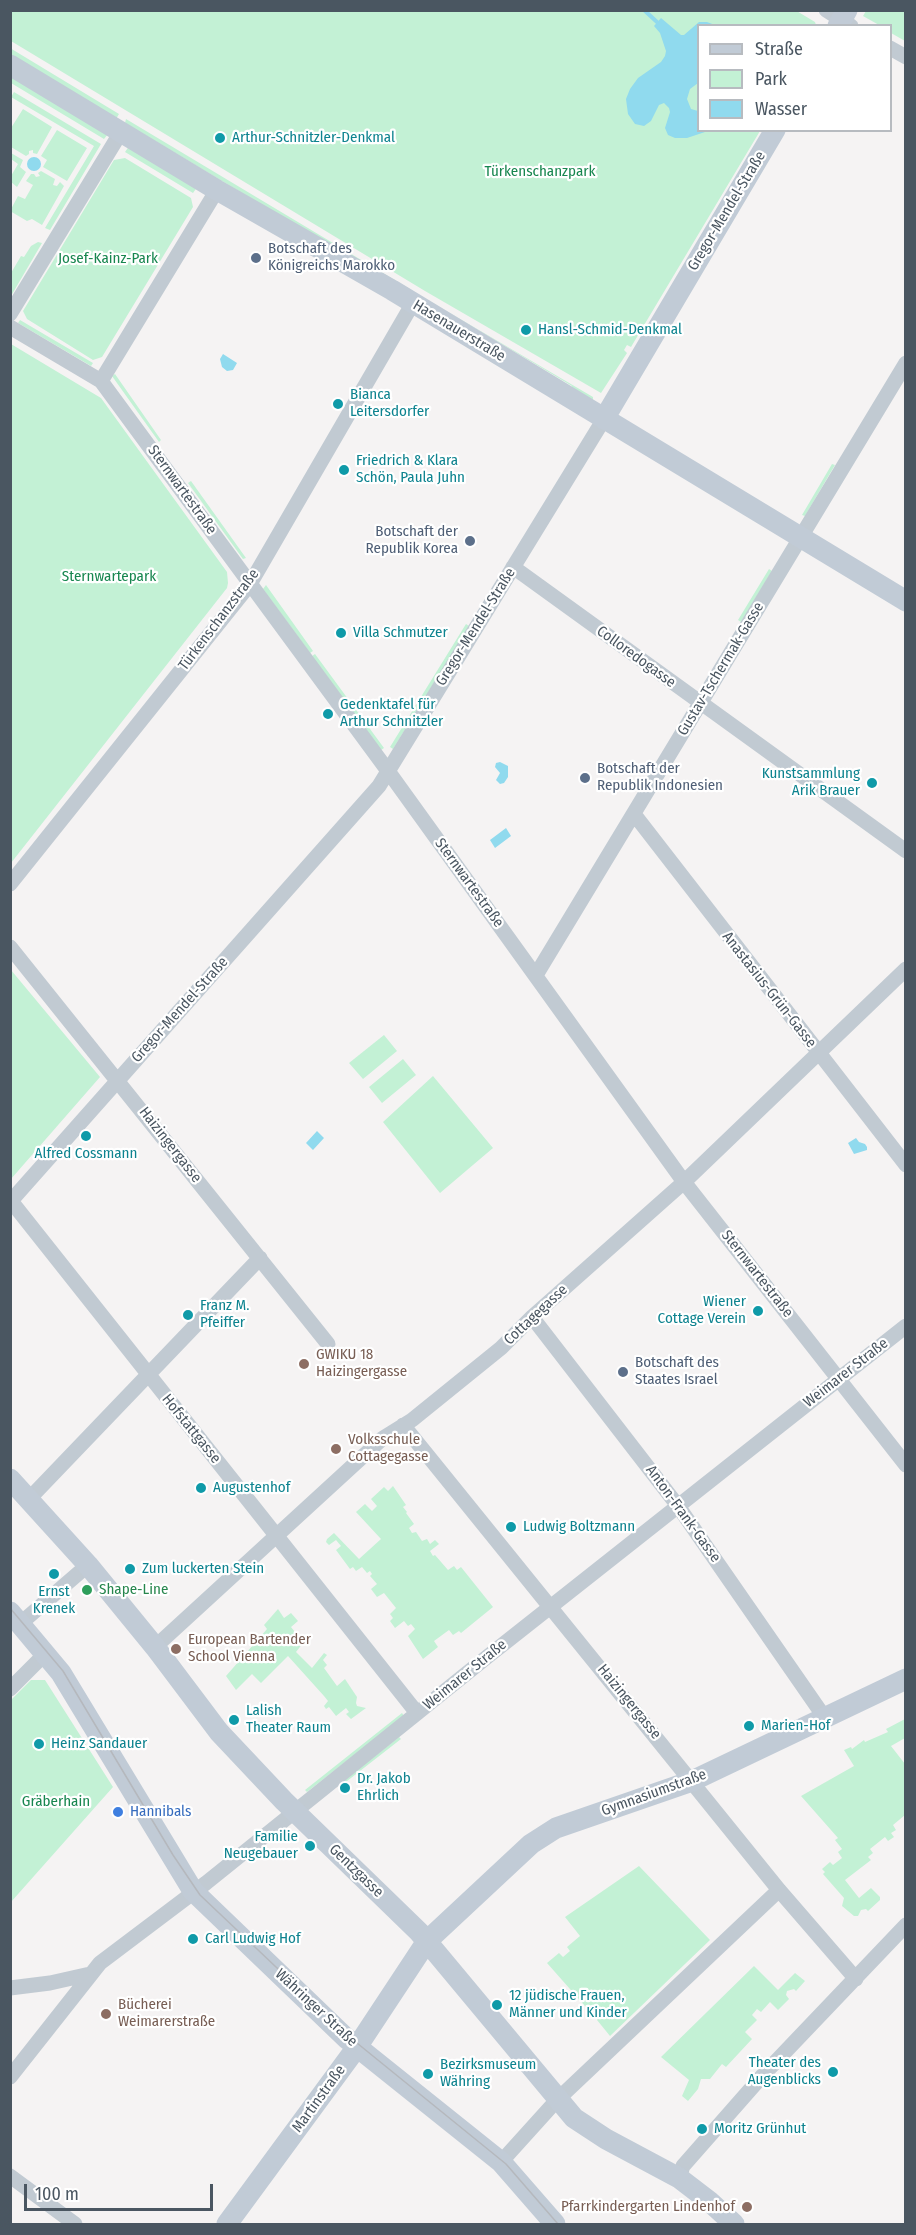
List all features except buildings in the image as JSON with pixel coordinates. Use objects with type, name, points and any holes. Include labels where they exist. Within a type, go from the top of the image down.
[{"type":"street","points":[[892,49],[906,57]]},
{"type":"street","name":"Hasenauerstraße","points":[[10,65],[217,190],[413,303],[906,601]]},
{"type":"street","points":[[10,314],[121,132]]},
{"type":"street","name":"Gregor-Mendel-Straße","points":[[11,1201],[379,786],[604,419],[774,132]]},
{"type":"street","points":[[101,381],[217,190]]},
{"type":"street","name":"Türkenschanzstraße","points":[[10,884],[250,584],[413,303]]},
{"type":"street","name":"Sternwartestraße","points":[[10,327],[101,381],[388,771],[684,1182],[906,1465]]},
{"type":"street","name":"Gustav-Tschermak-Gasse","points":[[536,975],[906,363]]},
{"type":"street","name":"Colloredogasse","points":[[513,567],[906,851]]},
{"type":"street","name":"Anastasius-Grün-Gasse","points":[[634,814],[906,1165]]},
{"type":"street","name":"Haizingergasse","points":[[10,948],[328,1344]]},
{"type":"street","name":"Cottagegasse","points":[[155,1647],[383,1438],[412,1420],[501,1348],[532,1317],[684,1182],[906,969]]},
{"type":"street","name":"Hofstattgasse","points":[[11,1201],[417,1713]]},
{"type":"street","points":[[29,1499],[260,1258]]},
{"type":"street","name":"Anton-Frank-Gasse","points":[[532,1317],[678,1506],[825,1718]]},
{"type":"street","name":"Weimarer Straße","points":[[10,2077],[100,1963],[206,1883],[906,1326]]},
{"type":"street","name":"Haizingergasse","points":[[403,1425],[779,1890],[856,1979]]},
{"type":"street","name":"Gentzgasse","points":[[10,1479],[88,1565],[155,1647],[219,1732],[295,1811],[427,1941],[574,2118],[606,2139],[679,2178],[734,2224]]},
{"type":"street","points":[[16,1618],[88,1565]]},
{"type":"street","name":"Währinger Straße","points":[[16,1618],[61,1673],[193,1891],[357,2047],[501,2162],[555,2224]]},
{"type":"street","points":[[10,1689],[46,1653]]},
{"type":"street","name":"Gymnasiumstraße","points":[[427,1941],[531,1845],[556,1828],[692,1781],[906,1679]]},
{"type":"street","points":[[501,2162],[558,2100],[779,1890]]},
{"type":"street","points":[[679,2178],[683,2166],[763,2075],[906,1925]]},
{"type":"street","name":"Martinstraße","points":[[227,2224],[357,2047],[427,1941]]},
{"type":"street","points":[[10,1988],[50,1983],[90,1974]]},
{"type":"street","points":[[10,2176],[75,2224]]},
{"type":"green space","name":"Türkenschanzpark","points":[[795,10],[816,24],[697,24],[697,132],[759,132],[631,347],[627,345],[624,350],[627,353],[601,393],[425,291],[11,41],[10,11]]},
{"type":"green space","points":[[866,11],[905,11],[905,41],[892,34],[892,24],[877,24],[863,16]]},
{"type":"green space","points":[[10,48],[119,114],[116,119],[11,55]]},
{"type":"green space","points":[[10,74],[108,134],[104,139],[11,83]]},
{"type":"green space","points":[[14,92],[101,144],[50,230],[45,228],[94,146],[11,97]]},
{"type":"green space","points":[[23,109],[52,127],[37,154],[33,153],[33,150],[29,151],[26,156],[11,147],[11,128]]},
{"type":"green space","points":[[126,119],[413,291],[411,294],[125,123]]},
{"type":"green space","points":[[57,130],[87,148],[67,181],[43,167],[47,160],[41,156]]},
{"type":"green space","points":[[130,145],[198,186],[193,193],[125,152]]},
{"type":"green space","points":[[11,153],[23,160],[20,167],[26,172],[17,187],[11,182],[11,176],[18,164],[11,159]]},
{"type":"green space","name":"Josef-Kainz-Park","points":[[125,158],[191,198],[193,207],[102,357],[93,360],[27,319],[23,311],[114,160]]},
{"type":"green space","points":[[41,171],[55,179],[53,185],[57,186],[60,182],[64,186],[42,225],[32,219],[27,221],[10,211],[18,196],[25,199],[33,185],[26,181],[31,174],[36,177],[40,176],[38,173]]},
{"type":"green space","points":[[38,242],[42,243],[11,296],[11,273],[21,256],[24,257],[31,246]]},
{"type":"green space","points":[[421,296],[593,397],[593,402],[571,389],[572,386]]},
{"type":"green space","points":[[20,320],[93,363],[91,366],[18,323]]},
{"type":"green space","name":"Sternwartepark","points":[[11,344],[101,398],[227,572],[228,583],[227,588],[11,863]]},
{"type":"green space","points":[[115,374],[161,440],[159,442],[112,376]]},
{"type":"green space","points":[[832,464],[835,465],[805,516],[802,515]]},
{"type":"green space","points":[[191,481],[246,558],[243,559],[188,483]]},
{"type":"green space","points":[[769,569],[772,571],[741,622],[738,620]]},
{"type":"green space","points":[[266,585],[313,651],[310,653],[263,589]]},
{"type":"green space","points":[[466,624],[469,626],[393,749],[390,747]]},
{"type":"green space","points":[[315,654],[384,748],[381,750],[312,656]]},
{"type":"green space","points":[[11,970],[100,1077],[11,1179]]},
{"type":"green space","points":[[384,1035],[397,1051],[363,1079],[349,1063]]},
{"type":"green space","points":[[403,1059],[416,1075],[382,1103],[369,1087]]},
{"type":"green space","points":[[433,1076],[493,1148],[440,1193],[383,1122]]},
{"type":"green space","points":[[393,1486],[406,1505],[403,1507],[414,1524],[409,1528],[412,1533],[416,1532],[422,1541],[427,1539],[430,1544],[435,1540],[439,1544],[430,1551],[433,1556],[435,1555],[448,1570],[454,1566],[457,1570],[461,1567],[493,1607],[461,1633],[459,1631],[453,1635],[449,1630],[434,1641],[438,1647],[423,1659],[408,1636],[415,1629],[411,1624],[408,1626],[404,1621],[395,1628],[390,1621],[393,1618],[390,1614],[396,1608],[384,1593],[377,1597],[371,1589],[377,1584],[370,1576],[372,1574],[370,1571],[367,1573],[362,1567],[356,1571],[353,1567],[350,1569],[336,1550],[341,1546],[336,1540],[329,1545],[326,1542],[334,1533],[359,1559],[381,1539],[356,1512],[365,1504],[372,1511],[377,1506],[371,1499],[384,1487],[388,1491]]},
{"type":"green space","points":[[278,1609],[284,1618],[291,1613],[298,1621],[291,1627],[302,1641],[308,1635],[311,1638],[305,1644],[303,1643],[296,1652],[312,1668],[324,1653],[327,1655],[323,1660],[327,1665],[324,1668],[337,1686],[345,1679],[357,1697],[357,1706],[366,1708],[351,1719],[346,1714],[349,1712],[346,1708],[336,1716],[329,1707],[326,1709],[324,1706],[328,1701],[288,1656],[261,1683],[252,1674],[236,1690],[226,1676],[267,1629],[264,1625]]},
{"type":"green space","name":"Gräberhain","points":[[31,1680],[45,1680],[113,1787],[11,1902],[11,1700]]},
{"type":"green space","points":[[402,1713],[404,1716],[307,1792],[305,1790]]},
{"type":"green space","points":[[905,1719],[905,1738],[891,1746],[905,1764],[905,1815],[893,1825],[896,1830],[891,1833],[894,1837],[888,1841],[885,1837],[870,1849],[873,1853],[868,1857],[871,1860],[845,1880],[859,1898],[871,1888],[880,1897],[880,1900],[868,1911],[861,1910],[858,1916],[854,1916],[842,1906],[844,1898],[823,1874],[825,1872],[822,1869],[830,1862],[833,1865],[842,1858],[838,1852],[842,1849],[835,1840],[838,1838],[801,1796],[854,1766],[844,1750],[851,1747],[852,1749],[864,1740],[865,1742],[888,1732],[886,1729]]},
{"type":"green space","points":[[399,1737],[401,1739],[342,1785],[341,1783]]},
{"type":"green space","points":[[639,1866],[710,1940],[610,2036],[594,2013],[592,2014],[547,1963],[559,1953],[563,1957],[570,1951],[567,1947],[580,1936],[565,1917]]},
{"type":"green space","points":[[754,1966],[778,1990],[795,1973],[805,1981],[796,1991],[794,1989],[787,1991],[786,1995],[789,1999],[778,2010],[770,2002],[761,2012],[757,2009],[752,2015],[757,2020],[745,2032],[752,2039],[726,2067],[722,2064],[710,2079],[701,2079],[698,2089],[688,2101],[682,2096],[689,2080],[661,2057]]},
{"type":"water","points":[[661,18],[684,35],[699,22],[712,24],[697,24],[697,84],[690,89],[687,99],[691,109],[697,111],[697,132],[705,132],[687,138],[675,138],[668,135],[665,128],[670,112],[664,103],[659,105],[651,121],[644,126],[635,124],[628,114],[626,99],[630,89],[638,78],[661,62],[665,56],[666,51],[660,33],[654,26]]},
{"type":"water","points":[[34,157],[39,159],[41,164],[39,169],[34,171],[29,169],[27,164],[29,159]]},
{"type":"water","points":[[223,354],[237,363],[233,370],[227,371],[222,367],[220,359]]},
{"type":"water","points":[[500,762],[508,766],[508,777],[504,783],[500,784],[496,780],[500,773],[495,767],[496,763]]},
{"type":"water","points":[[506,828],[511,836],[495,848],[490,840]]},
{"type":"water","points":[[317,1131],[324,1138],[313,1150],[306,1143]]},
{"type":"water","points":[[856,1138],[865,1144],[867,1150],[854,1154],[848,1143]]},
{"type":"waterway","points":[[644,10],[657,22]]},
{"type":"tram line","points":[[10,1608],[63,1671],[173,1855],[200,1895],[352,2039],[506,2164],[558,2224]]},
{"type":"place","name":"Arthur-Schnitzler-Denkmal","points":[[220,138]]},
{"type":"place","name":"Botschaft des Königreichs Marokko","points":[[256,258]]},
{"type":"place","name":"Hansl-Schmid-Denkmal","points":[[526,330]]},
{"type":"place","name":"Bianca Leitersdorfer","points":[[338,404]]},
{"type":"place","name":"Friedrich & Klara Schön, Paula Juhn","points":[[344,470]]},
{"type":"place","name":"Botschaft der Republik Korea","points":[[470,541]]},
{"type":"place","name":"Villa Schmutzer","points":[[341,633]]},
{"type":"place","name":"Gedenktafel für Arthur Schnitzler","points":[[328,714]]},
{"type":"place","name":"Botschaft der Republik Indonesien","points":[[585,778]]},
{"type":"place","name":"Kunstsammlung Arik Brauer","points":[[872,783]]},
{"type":"place","name":"Alfred Cossmann","points":[[86,1136]]},
{"type":"place","name":"Wiener Cottage Verein","points":[[758,1311]]},
{"type":"place","name":"Franz M. Pfeiffer","points":[[188,1315]]},
{"type":"place","name":"GWIKU 18 Haizingergasse","points":[[304,1364]]},
{"type":"place","name":"Botschaft des Staates Israel","points":[[623,1372]]},
{"type":"place","name":"Volksschule Cottagegasse","points":[[336,1449]]},
{"type":"place","name":"Augustenhof","points":[[201,1488]]},
{"type":"place","name":"Ludwig Boltzmann","points":[[511,1527]]},
{"type":"place","name":"Zum luckerten Stein","points":[[130,1569]]},
{"type":"place","name":"Ernst Krenek","points":[[54,1574]]},
{"type":"place","name":"Shape-Line","points":[[87,1590]]},
{"type":"place","name":"European Bartender School Vienna","points":[[176,1649]]},
{"type":"place","name":"Lalish Theater Raum","points":[[234,1720]]},
{"type":"place","name":"Marien-Hof","points":[[749,1726]]},
{"type":"place","name":"Heinz Sandauer","points":[[39,1744]]},
{"type":"place","name":"Dr. Jakob Ehrlich","points":[[345,1788]]},
{"type":"place","name":"Hannibals","points":[[118,1812]]},
{"type":"place","name":"Familie Neugebauer","points":[[310,1846]]},
{"type":"place","name":"Carl Ludwig Hof","points":[[193,1939]]},
{"type":"place","name":"12 jüdische Frauen, Männer und Kinder","points":[[497,2005]]},
{"type":"place","name":"Bücherei Weimarerstraße","points":[[106,2014]]},
{"type":"place","name":"Theater des Augenblicks","points":[[833,2072]]},
{"type":"place","name":"Bezirksmuseum Währing","points":[[428,2074]]},
{"type":"place","name":"Moritz Grünhut","points":[[702,2129]]},
{"type":"place","name":"Pfarrkindergarten Lindenhof","points":[[747,2207]]}]
